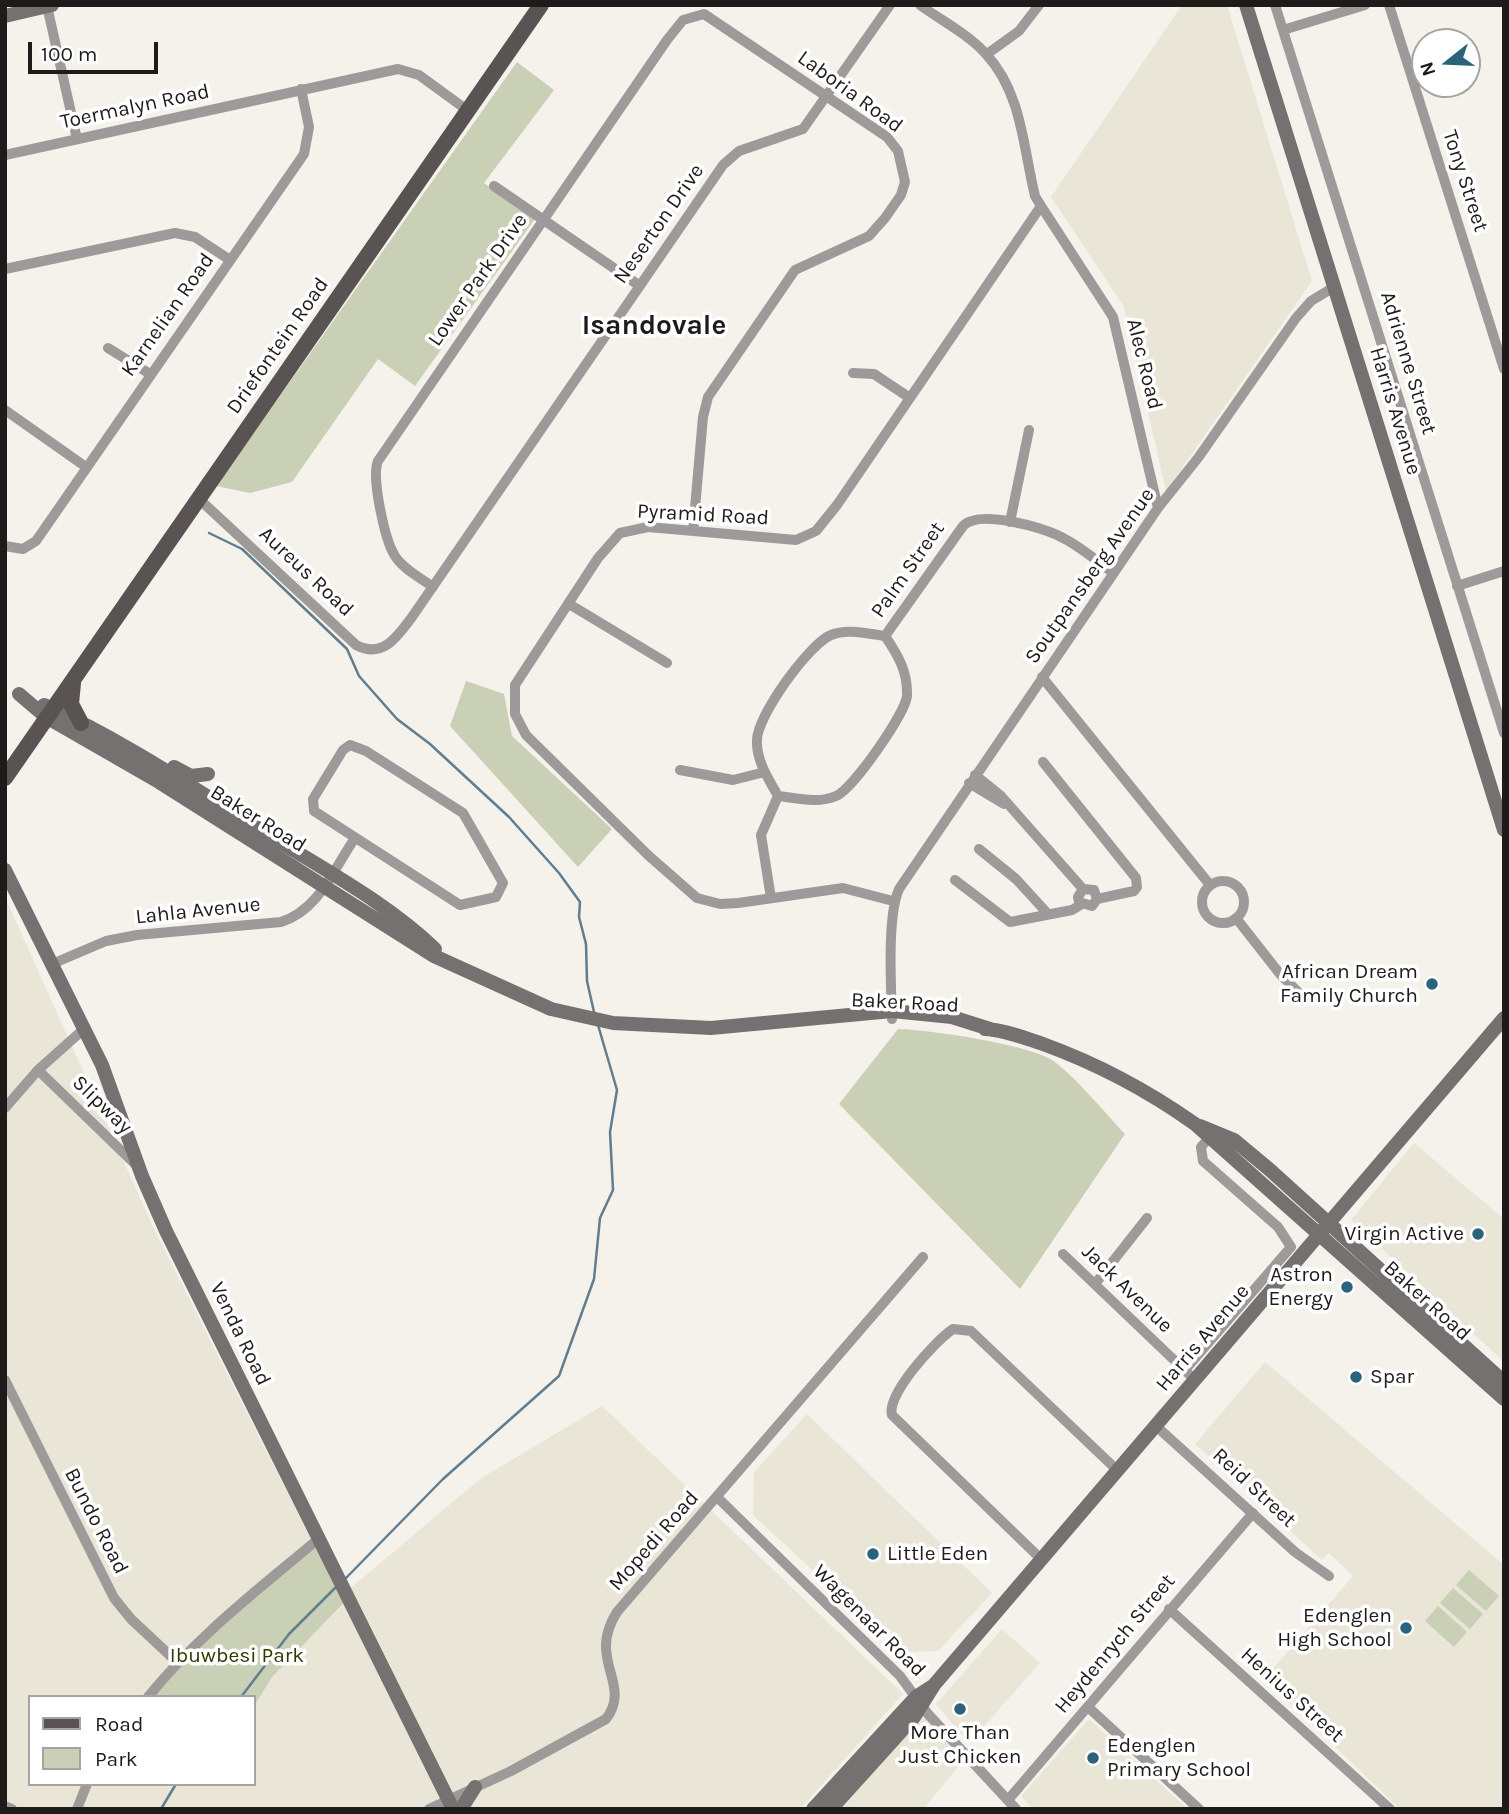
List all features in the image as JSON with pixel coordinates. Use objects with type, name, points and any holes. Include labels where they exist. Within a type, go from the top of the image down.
[{"type":"main road","name":"Driefontein Road","points":[[5,779],[541,5]]},
{"type":"main road","name":"Harris Avenue","points":[[1245,5],[1504,830]]},
{"type":"main road","points":[[5,16],[50,6]]},
{"type":"main road","points":[[73,680],[71,704],[81,723]]},
{"type":"main road","points":[[5,686],[49,712]]},
{"type":"main road","name":"Baker Road","points":[[49,712],[81,723],[134,752],[445,961],[527,1000],[613,1023],[711,1028],[892,1015],[952,1017],[1096,1064],[1146,1090],[1195,1124],[1209,1138],[1324,1227],[1504,1382]]},
{"type":"main road","name":"Baker Road","points":[[49,712],[127,762],[328,880]]},
{"type":"main road","points":[[134,752],[154,756],[191,776],[208,774]]},
{"type":"main road","name":"Venda Road","points":[[5,870],[111,1084],[139,1167],[171,1242],[317,1540],[451,1804]]},
{"type":"main road","name":"Harris Avenue","points":[[831,1809],[919,1702],[1156,1426],[1189,1376],[1324,1227],[1504,1018]]},
{"type":"main road","name":"Baker Road","points":[[1195,1124],[1234,1140],[1504,1399]]},
{"type":"main road","name":"Harris Avenue","points":[[813,1809],[919,1702]]},
{"type":"main road","points":[[461,1809],[475,1787]]},
{"type":"street","name":"Neserton Drive","points":[[394,640],[728,159],[744,149],[799,132],[827,97],[890,5]]},
{"type":"street","points":[[920,5],[987,54],[1014,99],[1034,191],[1041,206]]},
{"type":"street","points":[[987,54],[1019,31],[1039,5]]},
{"type":"street","name":"Adrienne Street","points":[[1275,5],[1504,733]]},
{"type":"street","points":[[1283,30],[1366,5]]},
{"type":"street","name":"Tony Street","points":[[1389,5],[1504,369]]},
{"type":"street","points":[[50,6],[77,139]]},
{"type":"street","name":"Laboria Road","points":[[693,531],[703,417],[708,397],[795,270],[874,232],[904,189],[902,162],[893,142],[704,14]]},
{"type":"street","name":"Lower Park Drive","points":[[433,587],[402,564],[393,552],[376,488],[376,467],[678,25],[690,16],[704,14]]},
{"type":"street","name":"Toermalyn Road","points":[[5,155],[301,89],[407,70],[419,75],[467,110]]},
{"type":"street","name":"Karnelian Road","points":[[5,546],[23,549],[36,541],[308,145],[309,127],[301,89]]},
{"type":"street","points":[[494,186],[640,286]]},
{"type":"street","name":"Pyramid Road","points":[[893,901],[843,888],[720,904],[690,893],[522,731],[513,704],[515,685],[598,558],[620,533],[636,527],[796,540],[812,534],[837,505],[1041,206]]},
{"type":"street","name":"Alec Road","points":[[1041,206],[1113,317],[1158,508]]},
{"type":"street","points":[[5,269],[175,233],[195,237],[230,260]]},
{"type":"street","name":"Soutpansberg Avenue","points":[[893,901],[972,779],[1158,508],[1198,458],[1296,318],[1311,301],[1334,287]]},
{"type":"street","points":[[108,348],[150,374]]},
{"type":"street","points":[[853,373],[874,374],[910,398]]},
{"type":"street","points":[[5,410],[86,467]]},
{"type":"street","points":[[1010,522],[1029,430]]},
{"type":"street","name":"Aureus Road","points":[[198,498],[356,645],[377,650],[394,640]]},
{"type":"street","name":"Palm Street","points":[[885,636],[965,523],[981,517],[1060,536],[1113,573]]},
{"type":"street","points":[[1457,586],[1504,571]]},
{"type":"street","points":[[569,604],[667,663]]},
{"type":"street","points":[[836,634],[885,636],[904,670],[906,701],[868,760],[848,789],[834,797],[814,800],[778,796],[765,772],[757,743],[760,724],[812,648],[836,634]]},
{"type":"street","points":[[1042,677],[1210,885]]},
{"type":"street","points":[[353,745],[463,813],[503,887],[490,900],[460,905],[355,838],[317,813],[311,803],[343,750],[353,745]]},
{"type":"street","points":[[955,880],[1005,920],[1017,921],[1072,910],[1082,904],[1092,906],[1097,899],[1134,891],[1137,887],[1136,878],[1043,762]]},
{"type":"street","points":[[680,770],[733,780],[765,772]]},
{"type":"street","points":[[972,779],[1001,796],[1005,804],[1083,889],[1094,890],[1097,899]]},
{"type":"street","points":[[771,898],[761,835],[778,796]]},
{"type":"street","points":[[328,880],[355,838]]},
{"type":"street","points":[[979,849],[1016,879],[1048,914]]},
{"type":"street","name":"Lahla Avenue","points":[[52,964],[106,941],[137,935],[281,922],[303,913],[328,880]]},
{"type":"street","points":[[1231,882],[1242,892],[1244,906],[1236,918],[1217,922],[1207,914],[1202,902],[1210,885],[1231,882]]},
{"type":"street","points":[[1082,904],[1078,897],[1083,889]]},
{"type":"street","points":[[892,1015],[890,933],[893,924],[893,901]]},
{"type":"street","points":[[1236,918],[1280,974],[1306,1000]]},
{"type":"street","points":[[5,1108],[38,1070],[85,1028]]},
{"type":"street","name":"Slipway","points":[[38,1070],[139,1167]]},
{"type":"street","points":[[1189,1376],[1290,1247],[1278,1227],[1203,1161],[1201,1147],[1209,1138]]},
{"type":"street","points":[[1095,1284],[1147,1218]]},
{"type":"street","name":"Jack Avenue","points":[[1063,1254],[1189,1376]]},
{"type":"street","name":"Mopedi Road","points":[[429,1809],[451,1804],[475,1787],[561,1746],[606,1719],[615,1695],[605,1657],[606,1629],[923,1257]]},
{"type":"street","points":[[1042,1560],[892,1415],[894,1395],[933,1349],[953,1329],[971,1331],[1118,1471]]},
{"type":"street","name":"Bundo Road","points":[[5,1380],[114,1598],[131,1619],[177,1662]]},
{"type":"street","name":"Reid Street","points":[[1156,1426],[1295,1552],[1329,1576]]},
{"type":"street","name":"Wagenaar Road","points":[[717,1497],[900,1676],[919,1702],[1016,1809]]},
{"type":"street","name":"Heydenrych Street","points":[[1008,1800],[1253,1513]]},
{"type":"street","points":[[150,1695],[177,1662],[232,1611],[317,1540]]},
{"type":"street","name":"Henius Street","points":[[1169,1609],[1390,1809]]},
{"type":"street","points":[[1088,1707],[1199,1809]]},
{"type":"street","points":[[76,1809],[86,1786]]},
{"type":"street","points":[[5,1806],[12,1809]]},
{"type":"shaded area","points":[[1182,5],[1227,5],[1312,281],[1166,491],[1124,307],[1051,197]]},
{"type":"shaded area","points":[[5,897],[154,1229],[340,1597],[480,1479],[602,1406],[903,1694],[800,1809],[5,1809]]},
{"type":"shaded area","points":[[1414,1143],[1504,1219],[1504,1362],[1351,1220]]},
{"type":"shaded area","name":"Edenglen High School","points":[[1265,1362],[1504,1565],[1504,1809],[1400,1809],[1264,1679],[1353,1576],[1329,1553],[1322,1560],[1195,1444]]},
{"type":"shaded area","name":"Little Eden","points":[[807,1414],[992,1593],[938,1651],[901,1652],[753,1515],[754,1472]]},
{"type":"shaded area","points":[[1002,1629],[1040,1663],[969,1743],[936,1704]]},
{"type":"shaded area","points":[[923,1715],[966,1758],[923,1809],[841,1809]]},
{"type":"shaded area","name":"Edenglen Primary School","points":[[1089,1719],[1188,1809],[1033,1809],[1021,1796]]},
{"type":"green space","points":[[517,62],[554,90],[484,183],[535,219],[415,386],[378,359],[292,482],[250,493],[216,486]]},
{"type":"green space","points":[[466,681],[504,694],[512,736],[612,829],[578,867],[450,726]]},
{"type":"green space","points":[[898,1029],[1001,1043],[1052,1060],[1079,1084],[1125,1134],[1020,1289],[839,1104]]},
{"type":"green space","name":"Ibuwbesi Park","points":[[320,1533],[351,1595],[272,1677],[256,1703],[256,1695],[150,1693],[208,1627]]},
{"type":"green space","points":[[1469,1570],[1499,1596],[1486,1611],[1456,1585]]},
{"type":"green space","points":[[1453,1588],[1483,1614],[1470,1629],[1440,1603]]},
{"type":"green space","points":[[1438,1606],[1467,1632],[1454,1647],[1425,1621]]},
{"type":"waterway","points":[[209,533],[242,549],[347,649],[359,676],[397,719],[430,744],[509,817],[559,873],[580,902],[579,917],[586,944],[587,981],[594,1012]]},
{"type":"waterway","points":[[345,1579],[443,1479],[559,1376],[594,1279],[600,1218],[613,1190],[610,1132],[617,1090],[598,1025]]},
{"type":"waterway","points":[[243,1695],[289,1634],[337,1586]]},
{"type":"waterway","points":[[161,1809],[175,1786]]},
{"type":"place","name":"African Dream Family Church","points":[[1432,984]]},
{"type":"place","name":"Virgin Active","points":[[1478,1234]]},
{"type":"place","name":"Astron Energy","points":[[1347,1287]]},
{"type":"place","name":"Spar","points":[[1356,1377]]},
{"type":"place","name":"Little Eden","points":[[873,1554]]},
{"type":"place","name":"Edenglen High School","points":[[1406,1628]]},
{"type":"place","name":"More Than Just Chicken","points":[[960,1709]]},
{"type":"place","name":"Edenglen Primary School","points":[[1093,1758]]},
{"type":"district","name":"Isandovale","points":[[654,326]]}]
